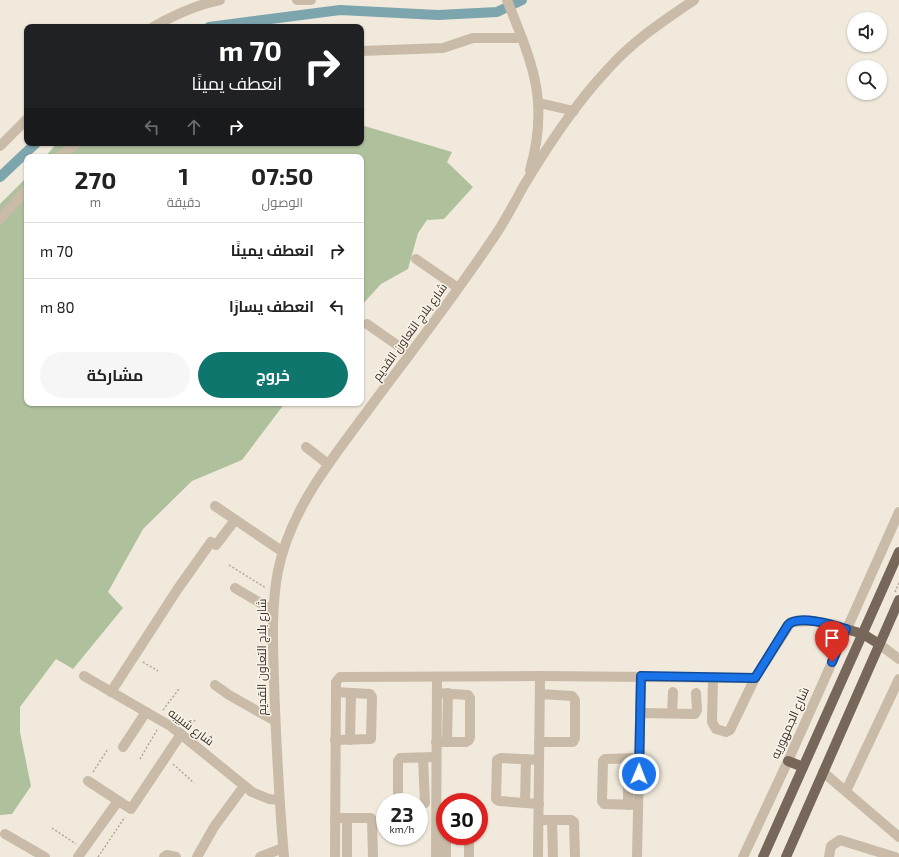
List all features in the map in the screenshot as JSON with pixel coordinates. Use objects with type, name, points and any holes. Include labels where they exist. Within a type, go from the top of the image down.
[{"type":"main road","points":[[763,857],[899,552]]},
{"type":"main road","points":[[786,857],[899,600]]},
{"type":"main road","points":[[846,629],[863,634],[879,644]]},
{"type":"main road","points":[[788,761],[803,767]]},
{"type":"street","points":[[158,24],[178,13],[205,3],[220,0]]},
{"type":"street","points":[[297,0],[311,0]]},
{"type":"street","points":[[507,0],[521,34],[536,81],[539,103],[538,134],[535,152],[524,186]]},
{"type":"street","name":"شارع بلاج التعاون القديم","points":[[283,853],[275,721],[272,610],[283,552],[292,527],[302,506],[328,464],[458,288],[498,230],[555,136],[574,110],[607,69],[624,52],[661,22],[694,0]]},
{"type":"street","points":[[364,51],[443,48],[473,38],[521,34]]},
{"type":"street","points":[[539,103],[574,110]]},
{"type":"street","points":[[0,146],[24,122]]},
{"type":"street","points":[[63,154],[73,146]]},
{"type":"street","points":[[0,219],[24,191]]},
{"type":"street","points":[[416,259],[458,288]]},
{"type":"street","points":[[368,324],[410,354]]},
{"type":"street","points":[[306,447],[328,464]]},
{"type":"street","points":[[215,506],[283,552]]},
{"type":"street","name":"شارع الجمهوريه","points":[[743,857],[788,761],[899,512]]},
{"type":"street","points":[[111,692],[177,590],[211,542],[216,545],[235,520]]},
{"type":"street","points":[[235,588],[272,610]]},
{"type":"street","points":[[713,678],[712,722],[716,729],[726,732],[730,730],[755,678],[791,622],[814,621],[846,629]]},
{"type":"street","points":[[879,644],[899,659]]},
{"type":"street","name":"شارع شبيبه","points":[[84,676],[182,734],[244,786],[260,797],[279,800]]},
{"type":"street","points":[[538,857],[540,676]]},
{"type":"street","points":[[335,857],[336,682],[340,677],[641,676],[755,678]]},
{"type":"street","points":[[633,805],[639,758],[641,676]]},
{"type":"street","points":[[436,793],[437,677]]},
{"type":"street","points":[[846,792],[899,679]]},
{"type":"street","points":[[215,685],[229,695],[275,721]]},
{"type":"street","points":[[335,740],[369,739],[371,737],[371,695],[336,692]]},
{"type":"street","points":[[672,713],[673,692]]},
{"type":"street","points":[[350,740],[351,693]]},
{"type":"street","points":[[436,742],[466,742],[470,740],[470,698],[464,694],[437,693]]},
{"type":"street","points":[[447,742],[448,693]]},
{"type":"street","points":[[641,713],[696,712],[696,693]]},
{"type":"street","points":[[539,742],[573,742],[575,738],[575,700],[572,696],[540,694]]},
{"type":"street","points":[[123,748],[146,712]]},
{"type":"street","points":[[88,780],[131,809],[182,734]]},
{"type":"street","points":[[398,793],[398,761],[400,758],[436,758]]},
{"type":"street","points":[[422,793],[423,758]]},
{"type":"street","points":[[539,760],[500,758],[496,762],[497,800],[539,804]]},
{"type":"street","points":[[633,805],[604,804],[602,801],[603,761],[639,758]]},
{"type":"street","points":[[525,803],[526,759]]},
{"type":"street","points":[[628,759],[637,857]]},
{"type":"street","points":[[823,772],[899,837]]},
{"type":"street","points":[[197,857],[214,827],[244,786]]},
{"type":"street","points":[[81,853],[118,801]]},
{"type":"street","points":[[428,803],[436,803]]},
{"type":"street","points":[[335,818],[370,818],[372,820],[373,857]]},
{"type":"street","points":[[347,818],[347,857]]},
{"type":"street","points":[[539,820],[571,820],[574,822],[575,857]]},
{"type":"street","points":[[552,820],[553,857]]},
{"type":"street","points":[[5,834],[45,857]]},
{"type":"street","points":[[829,857],[831,846],[840,840],[895,857]]},
{"type":"street","points":[[436,857],[437,845]]},
{"type":"street","points":[[446,845],[446,857]]},
{"type":"street","points":[[469,845],[469,857]]},
{"type":"street","points":[[260,857],[283,853]]},
{"type":"street","points":[[164,857],[167,855],[176,857]]},
{"type":"path","points":[[229,565],[275,594]]},
{"type":"path","points":[[134,657],[158,671]]},
{"type":"path","points":[[140,759],[160,720],[179,689]]},
{"type":"path","points":[[88,780],[108,749]]},
{"type":"path","points":[[166,758],[194,782]]},
{"type":"path","points":[[98,857],[131,809]]},
{"type":"path","points":[[52,828],[81,853]]},
{"type":"green space","points":[[364,126],[452,152],[447,162],[473,187],[444,219],[427,220],[418,233],[408,269],[381,284],[364,303],[364,154],[48,154],[54,146],[364,146]]},
{"type":"green space","points":[[24,180],[24,406],[283,406],[242,460],[192,481],[143,529],[108,592],[123,608],[73,669],[56,659],[20,707],[20,732],[31,786],[12,814],[0,815],[0,204]]},
{"type":"waterway","points":[[232,24],[340,10],[438,15],[497,12],[522,0]]},
{"type":"waterway","points":[[24,154],[33,146]]},
{"type":"waterway","points":[[0,177],[24,154]]},
{"type":"route","points":[[639,774],[641,676],[755,678],[791,622],[814,621],[846,629],[832,662]]}]
